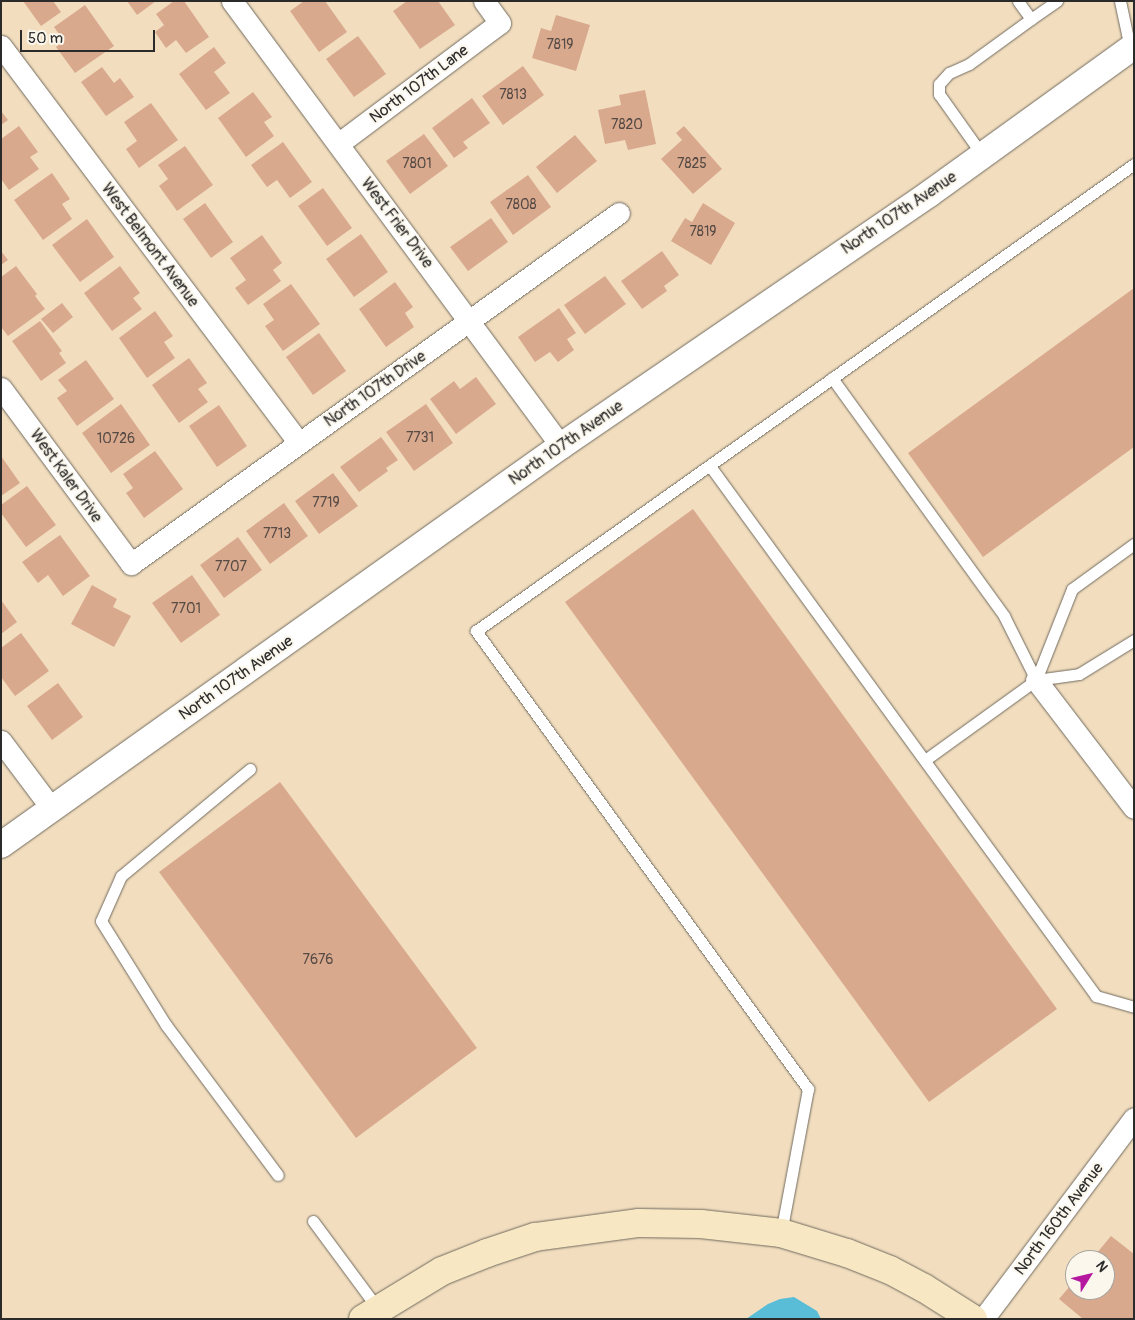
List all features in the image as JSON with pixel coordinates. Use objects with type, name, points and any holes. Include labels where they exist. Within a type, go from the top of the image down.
[{"type":"main road","points":[[371,1314],[442,1272],[487,1253],[536,1237],[639,1223],[701,1224],[781,1233],[847,1253],[890,1270],[924,1288],[973,1319]]},
{"type":"street","name":"West Frier Drive","points":[[232,1],[561,446]]},
{"type":"street","name":"North 107th Lane","points":[[338,144],[500,23],[484,1]]},
{"type":"street","name":"West Belmont Avenue","points":[[1,46],[298,443]]},
{"type":"street","name":"North 107th Avenue","points":[[1,845],[561,446],[983,156],[1132,47]]},
{"type":"street","name":"North 107th Drive","points":[[130,564],[470,322],[619,213]]},
{"type":"street","name":"West Kaler Drive","points":[[3,395],[130,564]]},
{"type":"street","points":[[1036,680],[1134,808]]},
{"type":"street","points":[[1,741],[52,809]]},
{"type":"street","name":"North 160th Avenue","points":[[983,1319],[1134,1118]]},
{"type":"lane","points":[[1018,1],[1032,20]]},
{"type":"lane","points":[[983,156],[938,94],[939,84],[949,73],[969,64],[1057,1]]},
{"type":"lane","points":[[1120,1],[1132,47]]},
{"type":"lane","points":[[781,1233],[808,1089],[476,631],[1134,164]]},
{"type":"lane","points":[[832,378],[1004,616],[1036,680]]},
{"type":"lane","points":[[710,466],[1096,996],[1134,1007]]},
{"type":"lane","points":[[1036,680],[1072,589],[1134,544]]},
{"type":"lane","points":[[925,760],[1036,680],[1080,674],[1134,640]]},
{"type":"lane","points":[[250,769],[121,876],[101,921],[166,1025],[278,1175]]},
{"type":"lane","points":[[313,1221],[371,1314]]},
{"type":"water","points":[[794,1297],[817,1311],[821,1319],[746,1319],[768,1304],[780,1299]]},
{"type":"building","points":[[23,1],[53,1],[61,12],[41,26]]},
{"type":"building","points":[[127,1],[156,1],[137,15]]},
{"type":"building","points":[[174,1],[184,1],[209,37],[186,53],[176,40],[166,48],[155,32],[164,25],[156,14]]},
{"type":"building","points":[[304,1],[325,1],[347,32],[319,52],[290,11]]},
{"type":"building","points":[[407,1],[438,1],[455,25],[420,49],[393,11]]},
{"type":"building","points":[[85,5],[114,46],[75,73],[56,47],[64,41],[54,27]]},
{"type":"building","points":[[556,15],[590,25],[576,71],[532,58],[541,28],[551,31]]},
{"type":"building","points":[[358,36],[386,74],[354,97],[326,59]]},
{"type":"building","points":[[214,47],[226,63],[214,72],[230,93],[206,110],[179,74]]},
{"type":"building","points":[[523,66],[544,95],[503,125],[482,96]]},
{"type":"building","points":[[102,67],[114,83],[120,78],[134,97],[106,116],[81,82]]},
{"type":"building","points":[[645,90],[656,144],[628,150],[625,140],[605,144],[598,110],[621,105],[619,95]]},
{"type":"building","points":[[253,92],[272,117],[264,122],[274,136],[246,157],[218,118]]},
{"type":"building","points":[[472,98],[490,123],[463,142],[468,148],[454,158],[432,128]]},
{"type":"building","points":[[151,103],[178,140],[139,168],[126,149],[137,141],[124,122]]},
{"type":"building","points":[[1,111],[8,120],[1,125]]},
{"type":"building","points":[[19,126],[38,152],[30,157],[39,169],[9,190],[1,179],[1,139]]},
{"type":"building","points":[[684,126],[722,169],[693,194],[661,159],[682,140],[676,133]]},
{"type":"building","points":[[424,134],[448,166],[410,194],[386,161]]},
{"type":"building","points":[[575,135],[597,161],[557,193],[536,167]]},
{"type":"building","points":[[283,142],[312,182],[290,198],[277,180],[267,187],[251,165]]},
{"type":"building","points":[[185,146],[213,185],[177,211],[159,186],[168,179],[158,165]]},
{"type":"building","points":[[52,173],[70,199],[62,204],[72,219],[43,240],[14,200]]},
{"type":"building","points":[[528,175],[551,207],[513,235],[490,202]]},
{"type":"building","points":[[323,188],[352,228],[327,246],[298,206]]},
{"type":"building","points":[[205,203],[233,242],[211,258],[183,219]]},
{"type":"building","points":[[703,203],[735,223],[711,265],[671,241],[685,218],[692,222]]},
{"type":"building","points":[[491,218],[508,242],[468,271],[450,247]]},
{"type":"building","points":[[87,219],[114,257],[80,282],[52,245]]},
{"type":"building","points":[[361,234],[388,272],[354,297],[326,259]]},
{"type":"building","points":[[262,235],[282,263],[273,270],[281,281],[248,305],[235,288],[246,280],[230,258]]},
{"type":"building","points":[[1,251],[8,260],[1,265]]},
{"type":"building","points":[[662,251],[679,275],[664,286],[667,291],[642,309],[621,281]]},
{"type":"building","points":[[16,266],[37,294],[35,296],[45,309],[8,336],[1,327],[1,277]]},
{"type":"building","points":[[120,266],[140,293],[133,298],[142,309],[112,331],[84,293]]},
{"type":"building","points":[[605,276],[626,304],[585,334],[564,305]]},
{"type":"building","points":[[395,282],[413,307],[405,313],[414,327],[386,347],[359,309]]},
{"type":"building","points":[[291,284],[320,324],[283,351],[265,326],[274,320],[263,304]]},
{"type":"building","points":[[1134,288],[1134,447],[983,557],[908,453]]},
{"type":"building","points":[[62,303],[73,317],[53,333],[41,319]]},
{"type":"building","points":[[559,308],[576,333],[567,339],[574,350],[558,362],[550,352],[535,362],[518,337]]},
{"type":"building","points":[[155,311],[173,336],[164,342],[175,358],[147,378],[119,338]]},
{"type":"building","points":[[40,321],[62,351],[59,353],[66,363],[41,381],[12,341]]},
{"type":"building","points":[[319,333],[346,371],[313,395],[286,357]]},
{"type":"building","points":[[189,358],[207,383],[198,389],[208,402],[179,423],[152,385]]},
{"type":"building","points":[[86,360],[114,399],[77,426],[57,398],[67,391],[58,380]]},
{"type":"building","points":[[476,377],[496,404],[456,434],[430,399],[454,381],[460,389]]},
{"type":"building","points":[[121,404],[150,445],[111,473],[82,433]]},
{"type":"building","points":[[426,404],[453,443],[414,471],[386,432]]},
{"type":"building","points":[[219,405],[247,446],[217,467],[189,426]]},
{"type":"building","points":[[381,437],[398,460],[386,468],[388,471],[359,492],[340,467]]},
{"type":"building","points":[[155,451],[183,489],[144,518],[126,493],[133,488],[123,474]]},
{"type":"building","points":[[1,456],[20,483],[1,496]]},
{"type":"building","points":[[333,473],[358,506],[319,534],[295,501]]},
{"type":"building","points":[[27,486],[56,525],[26,547],[1,513],[1,505]]},
{"type":"building","points":[[284,503],[308,536],[270,564],[246,531]]},
{"type":"building","points":[[693,509],[1057,1009],[929,1102],[565,602]]},
{"type":"building","points":[[60,535],[90,576],[63,596],[48,575],[38,583],[22,562]]},
{"type":"building","points":[[238,537],[262,570],[224,598],[200,565]]},
{"type":"building","points":[[192,575],[220,615],[181,643],[152,603]]},
{"type":"building","points":[[92,585],[117,599],[113,607],[131,616],[114,647],[71,624]]},
{"type":"building","points":[[1,600],[17,622],[1,634]]},
{"type":"building","points":[[21,633],[49,671],[15,696],[1,677],[1,648]]},
{"type":"building","points":[[58,683],[83,717],[52,740],[27,706]]},
{"type":"building","points":[[280,782],[477,1048],[356,1138],[159,872]]},
{"type":"building","points":[[1111,1236],[1134,1254],[1134,1319],[1083,1319],[1059,1299],[1065,1292],[1065,1300],[1115,1300],[1115,1250],[1099,1250]]}]
